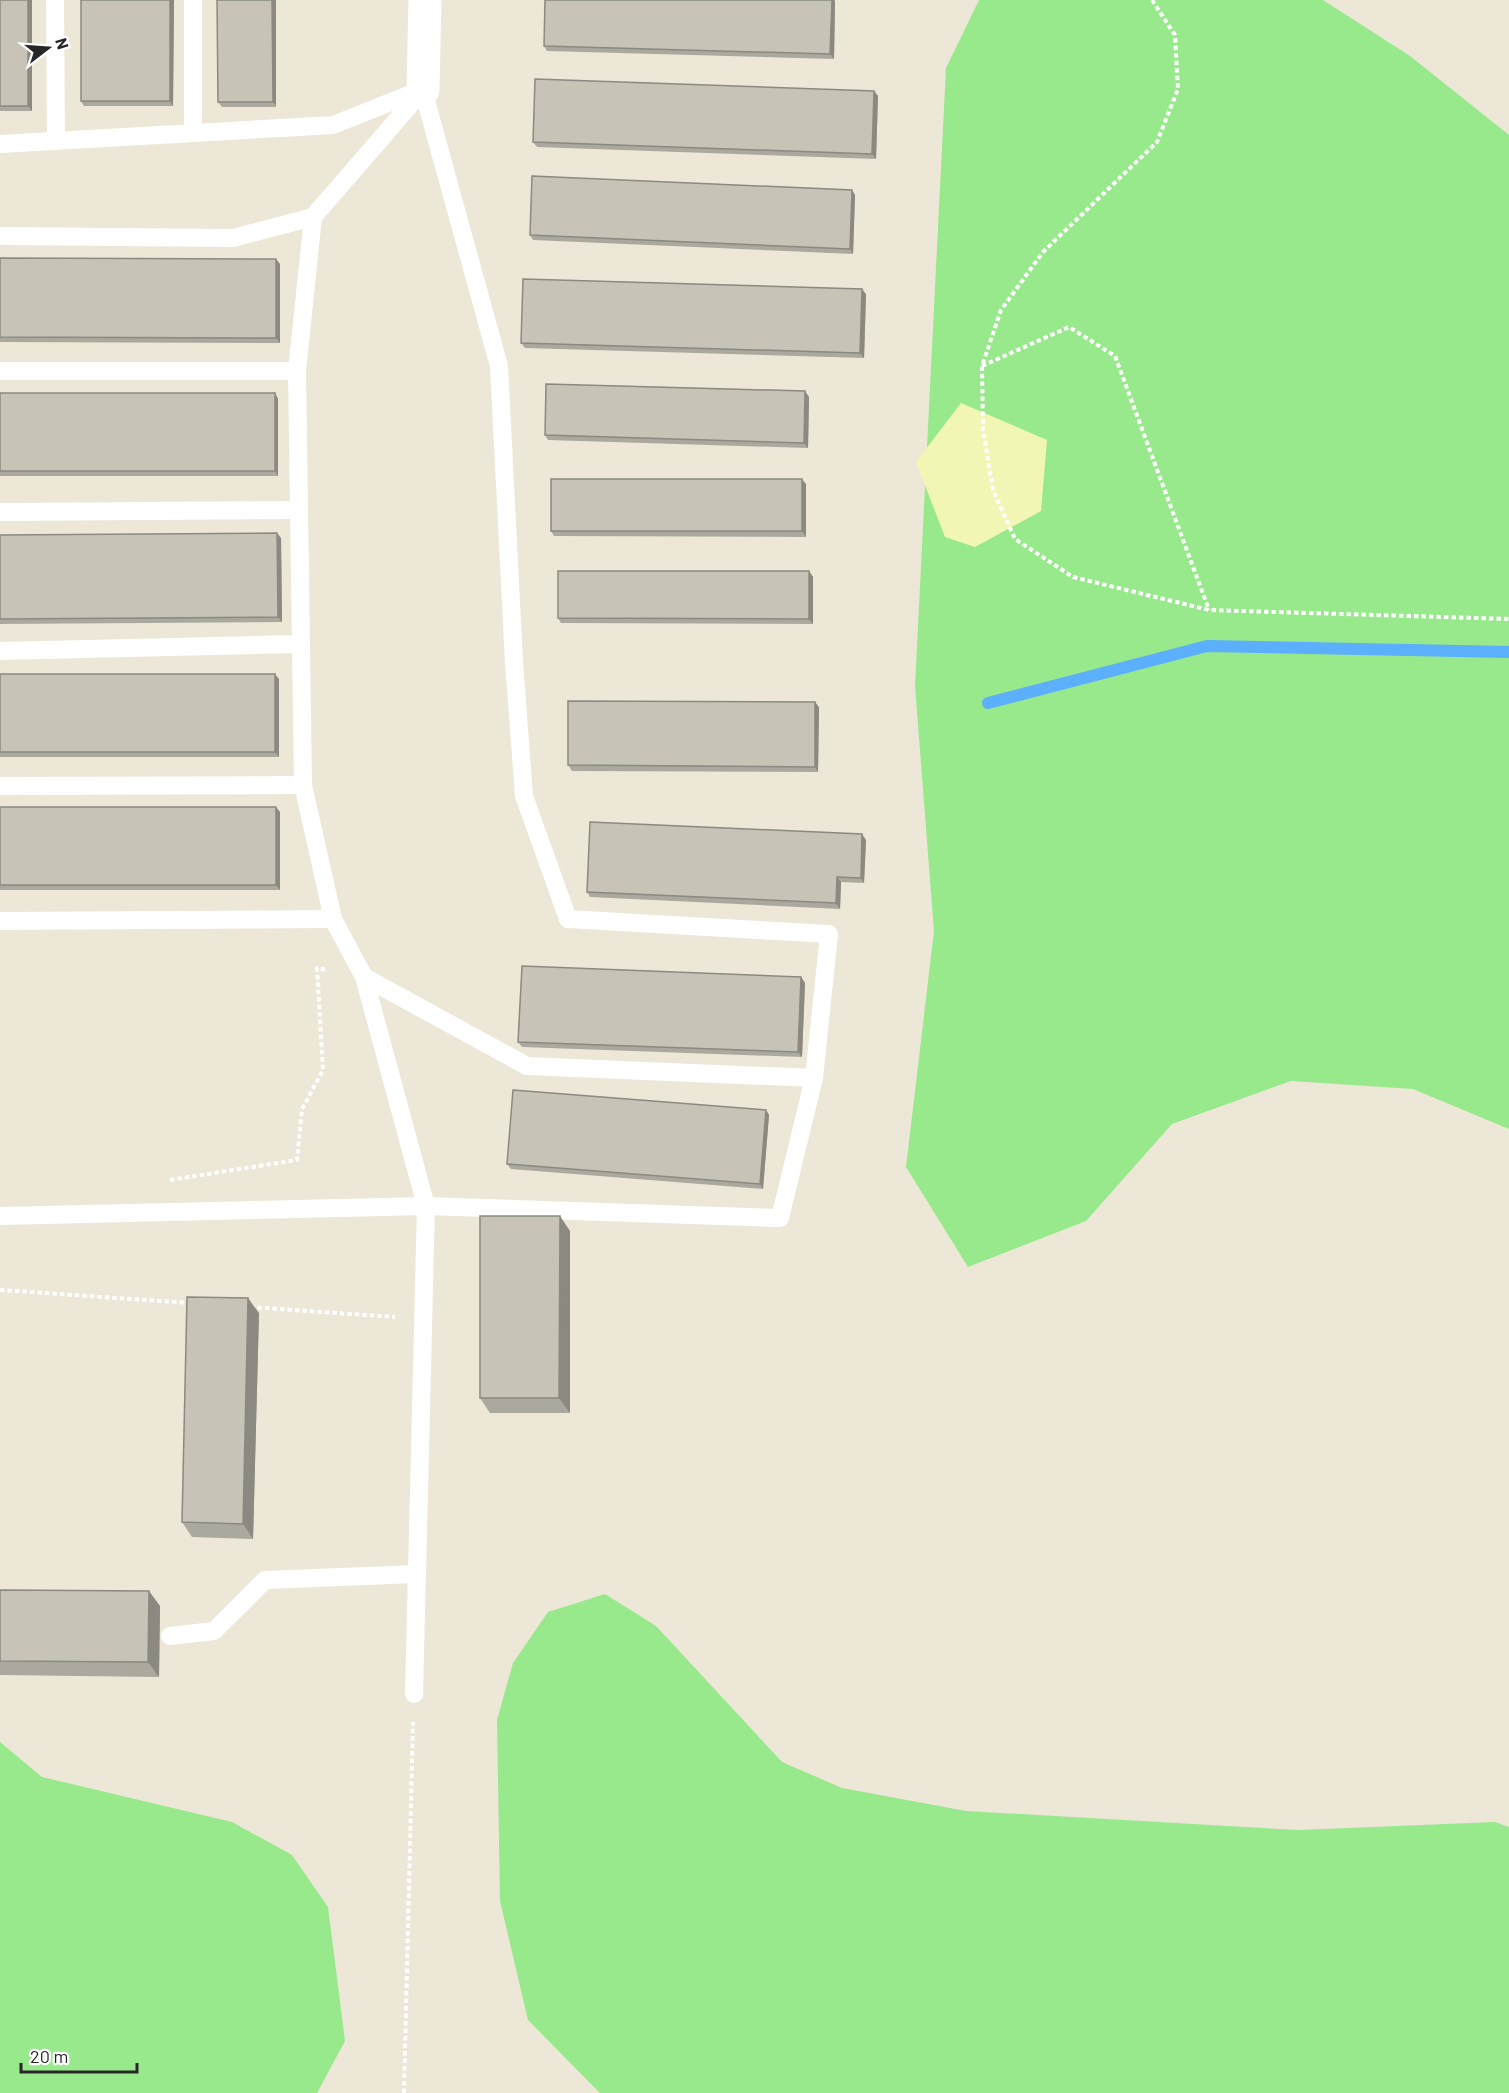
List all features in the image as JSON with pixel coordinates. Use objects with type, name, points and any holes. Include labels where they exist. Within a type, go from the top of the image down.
[{"type":"street","points":[[423,90],[425,0]]},
{"type":"lane","points":[[55,0],[56,141]]},
{"type":"lane","points":[[193,0],[193,133]]},
{"type":"lane","points":[[0,144],[333,125],[423,90]]},
{"type":"lane","points":[[0,236],[232,238],[313,217],[423,90]]},
{"type":"lane","points":[[0,1216],[426,1206],[780,1218],[814,1077],[829,934],[568,919],[524,796],[514,662],[499,366],[423,90]]},
{"type":"lane","points":[[313,217],[297,370],[303,785],[333,919],[364,976],[426,1206],[414,1694]]},
{"type":"lane","points":[[0,371],[297,370]]},
{"type":"lane","points":[[0,512],[298,510]]},
{"type":"lane","points":[[0,651],[301,644]]},
{"type":"lane","points":[[0,786],[303,785]]},
{"type":"lane","points":[[0,921],[333,919]]},
{"type":"lane","points":[[364,976],[527,1066],[814,1077]]},
{"type":"lane","points":[[170,1636],[214,1631],[264,1580],[416,1574]]},
{"type":"path","points":[[1152,0],[1175,35],[1178,89],[1157,142],[1043,252],[1001,310],[982,366],[983,429],[993,490],[1015,539],[1073,577],[1209,610],[1509,619]]},
{"type":"path","points":[[982,366],[1069,327],[1115,356],[1209,610]]},
{"type":"path","points":[[169,1180],[297,1160],[302,1109],[323,1070],[317,968],[364,976]]},
{"type":"path","points":[[0,1290],[200,1304]]},
{"type":"path","points":[[246,1307],[423,1319]]},
{"type":"path","points":[[404,2093],[414,1694]]},
{"type":"green space","points":[[979,0],[1323,0],[1410,56],[1509,135],[1509,1129],[1413,1089],[1291,1081],[1172,1124],[1086,1221],[968,1267],[906,1167],[934,931],[915,686],[946,68]]},
{"type":"green space","points":[[605,1594],[656,1626],[782,1762],[842,1788],[966,1811],[1298,1830],[1495,1822],[1509,1827],[1509,2093],[600,2093],[528,2020],[500,1901],[497,1720],[513,1663],[548,1612]]},
{"type":"green space","points":[[0,1742],[42,1777],[232,1822],[292,1855],[328,1907],[345,2041],[317,2093],[0,2093]]},
{"type":"sand","points":[[961,403],[1047,440],[1041,511],[975,547],[945,537],[916,462]]},
{"type":"building","points":[[0,0],[28,0],[28,106],[0,106]]},
{"type":"building","points":[[81,0],[170,0],[170,101],[81,101]]},
{"type":"building","points":[[217,0],[272,0],[273,102],[218,102]]},
{"type":"building","points":[[545,0],[832,0],[830,54],[544,46]]},
{"type":"building","points":[[535,79],[874,91],[872,154],[533,142]]},
{"type":"building","points":[[532,176],[852,190],[850,249],[530,235]]},
{"type":"building","points":[[0,258],[276,259],[276,338],[0,337]]},
{"type":"building","points":[[523,279],[862,289],[860,353],[521,343]]},
{"type":"building","points":[[546,384],[805,391],[804,443],[545,435]]},
{"type":"building","points":[[0,393],[275,393],[275,471],[0,471]]},
{"type":"building","points":[[551,479],[802,479],[802,531],[551,531]]},
{"type":"building","points":[[277,533],[278,617],[0,619],[0,535]]},
{"type":"building","points":[[558,571],[809,571],[809,619],[558,618]]},
{"type":"building","points":[[0,674],[275,674],[275,752],[0,752]]},
{"type":"building","points":[[568,701],[815,702],[815,767],[568,765]]},
{"type":"building","points":[[0,807],[276,807],[276,885],[0,885]]},
{"type":"building","points":[[590,822],[862,834],[861,878],[837,877],[836,903],[587,892]]},
{"type":"building","points":[[522,966],[801,977],[798,1052],[518,1042]]},
{"type":"building","points":[[513,1090],[766,1110],[760,1184],[507,1164]]},
{"type":"building","points":[[480,1216],[560,1216],[559,1398],[480,1398]]},
{"type":"building","points":[[187,1297],[248,1298],[243,1524],[182,1522]]},
{"type":"building","points":[[0,1590],[149,1591],[148,1662],[0,1661]]},
{"type":"waterway","points":[[988,703],[1207,646],[1509,652]]}]
